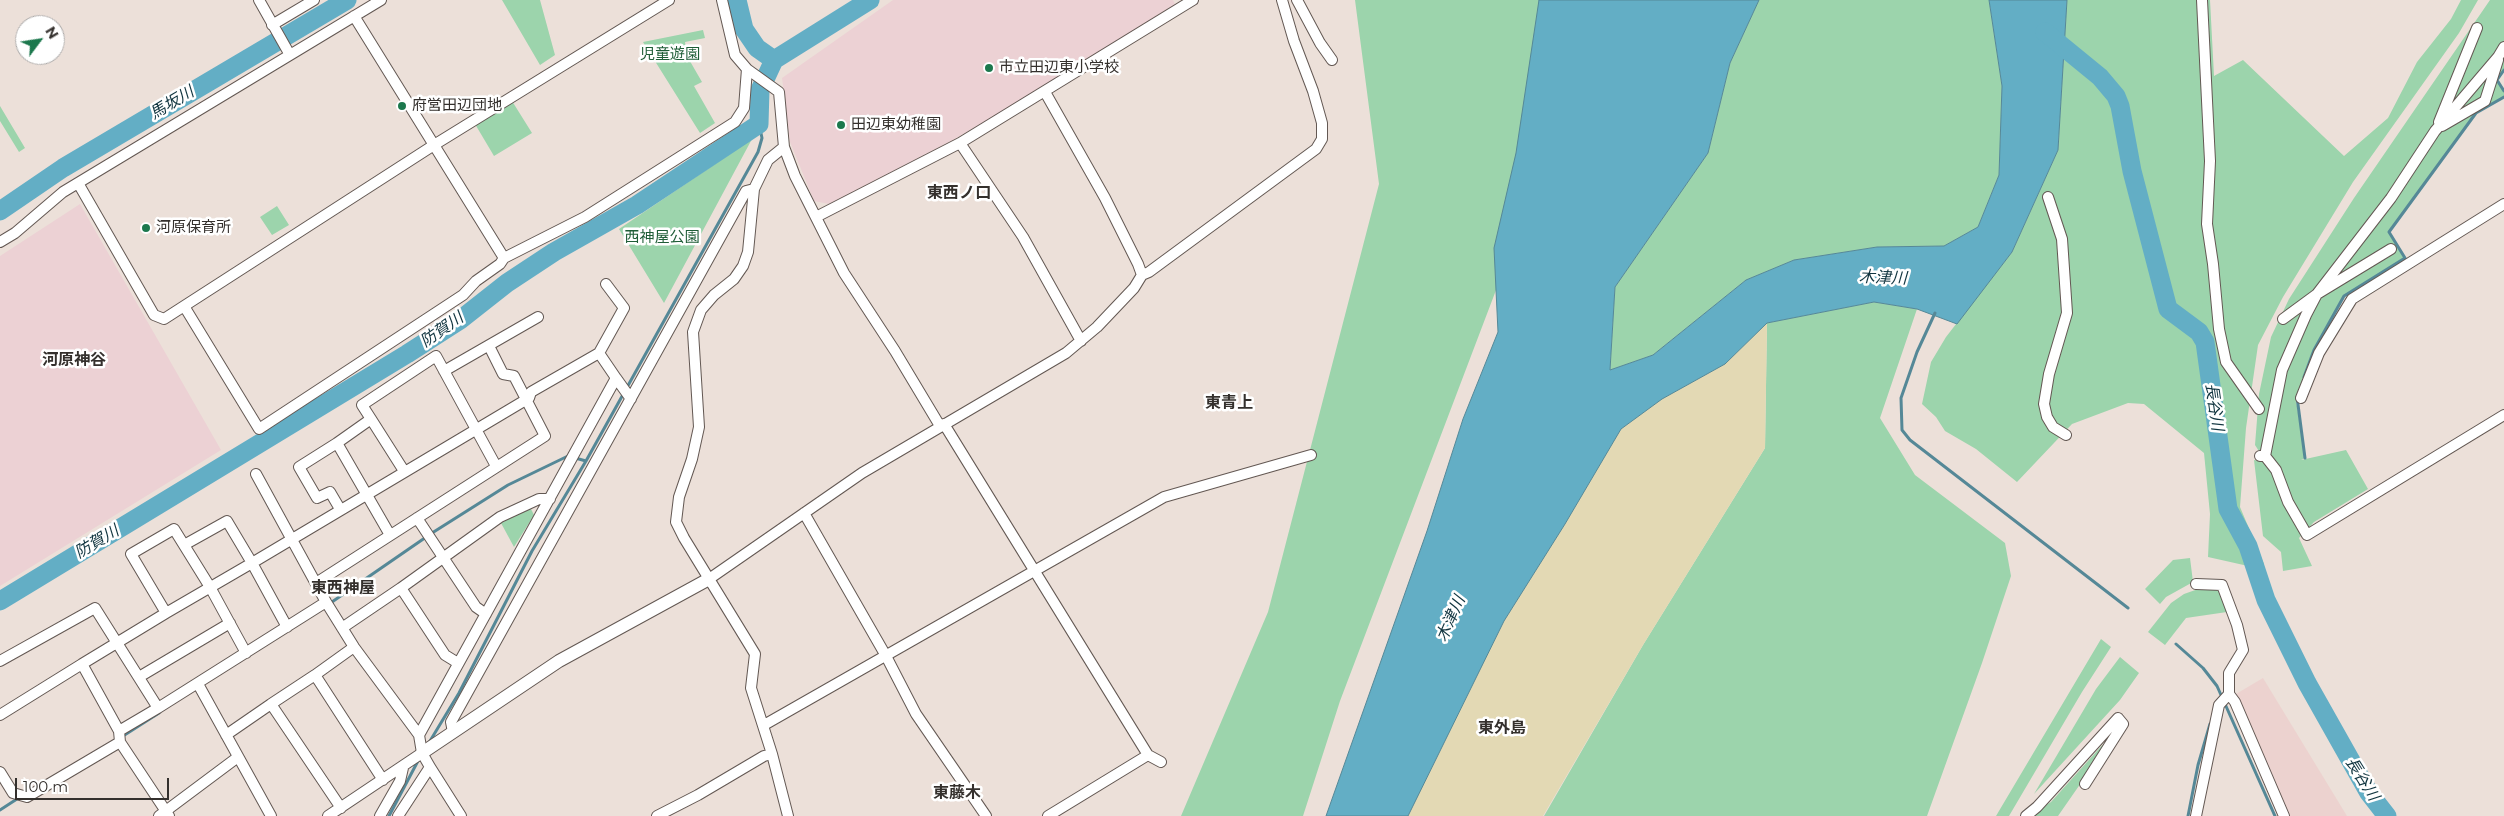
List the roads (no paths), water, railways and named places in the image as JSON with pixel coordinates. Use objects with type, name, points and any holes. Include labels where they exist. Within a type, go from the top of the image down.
[{"type":"street","points":[[259,0],[288,53]]},
{"type":"street","points":[[274,28],[314,0]]},
{"type":"street","points":[[0,242],[15,233],[63,192],[288,53],[381,0]]},
{"type":"street","points":[[78,183],[154,315],[164,319],[434,145],[669,0]]},
{"type":"street","points":[[722,0],[735,55],[751,71],[778,92],[781,102],[781,131],[784,147],[844,273],[1035,570],[1148,755],[1161,762]]},
{"type":"street","points":[[816,217],[960,143],[1193,0]]},
{"type":"street","points":[[328,816],[403,768],[422,753],[559,661],[709,579],[862,473],[1066,353],[1082,341],[1134,288],[1142,275],[1149,272],[1316,149],[1322,139],[1322,124],[1313,91],[1294,41],[1282,0]]},
{"type":"street","points":[[1297,0],[1320,43],[1332,60]]},
{"type":"street","points":[[2202,0],[2210,162],[2207,224],[2219,328],[2226,362],[2260,409]]},
{"type":"street","points":[[354,16],[504,258]]},
{"type":"street","points":[[2435,131],[2477,28]]},
{"type":"street","points":[[2504,47],[2498,57],[2435,131],[2391,198],[2317,294],[2282,370],[2262,456],[2276,470],[2288,502],[2307,535],[2504,415]]},
{"type":"street","points":[[2435,131],[2485,102],[2498,57]]},
{"type":"street","points":[[184,306],[259,428],[463,295],[476,281],[500,264],[504,258],[585,217],[735,122],[744,108],[751,71]]},
{"type":"street","points":[[1045,92],[1105,198],[1142,275]]},
{"type":"street","points":[[960,143],[1023,237],[1082,341]]},
{"type":"street","points":[[784,147],[768,160],[754,189],[748,252],[743,266],[734,279],[714,295],[701,310],[693,332],[699,427],[692,458],[679,497],[676,522],[755,654],[751,688],[764,725],[788,816]]},
{"type":"street","points":[[453,732],[451,722],[746,191],[754,189]]},
{"type":"street","points":[[2048,197],[2062,239],[2067,313],[2049,374],[2044,404],[2047,416],[2053,427],[2066,435]]},
{"type":"street","points":[[2301,398],[2319,353],[2352,299],[2504,204]]},
{"type":"street","points":[[2283,319],[2317,294],[2391,249]]},
{"type":"street","points":[[0,715],[166,613],[526,400],[531,392],[599,353],[624,308],[606,284]]},
{"type":"street","points":[[444,371],[538,317]]},
{"type":"street","points":[[316,582],[545,436],[514,376],[503,374],[489,346]]},
{"type":"street","points":[[599,353],[631,399]]},
{"type":"street","points":[[404,471],[362,405],[436,356],[496,466]]},
{"type":"street","points":[[419,735],[616,378]]},
{"type":"street","points":[[340,509],[330,492],[318,498],[298,467],[371,419]]},
{"type":"street","points":[[337,443],[390,535]]},
{"type":"street","points":[[764,725],[1164,497],[1311,455]]},
{"type":"street","points":[[256,474],[342,628],[419,735],[422,753],[461,816]]},
{"type":"street","points":[[342,628],[500,517],[539,499],[550,499]]},
{"type":"street","points":[[804,513],[886,656],[916,714],[986,816]]},
{"type":"street","points":[[417,518],[476,607],[486,614]]},
{"type":"street","points":[[184,545],[227,521],[288,627]]},
{"type":"street","points":[[166,613],[131,554],[174,529],[210,587],[246,653]]},
{"type":"street","points":[[2196,584],[2222,585],[2237,625],[2243,650],[2229,673],[2229,694],[2235,702],[2284,816]]},
{"type":"street","points":[[401,588],[445,655],[458,663]]},
{"type":"street","points":[[0,772],[13,793],[27,797],[158,708],[288,627],[328,605]]},
{"type":"street","points":[[0,661],[95,608],[158,708]]},
{"type":"street","points":[[139,676],[230,623]]},
{"type":"street","points":[[226,735],[354,647]]},
{"type":"street","points":[[82,664],[119,736],[165,814],[238,758]]},
{"type":"street","points":[[315,675],[383,780]]},
{"type":"street","points":[[198,684],[271,816]]},
{"type":"street","points":[[2196,816],[2219,705],[2229,694]]},
{"type":"street","points":[[271,704],[341,808]]},
{"type":"street","points":[[2026,816],[2037,807],[2118,718],[2123,724],[2085,784]]},
{"type":"street","points":[[657,816],[698,795],[764,756],[772,754]]},
{"type":"street","points":[[1048,816],[1148,755]]},
{"type":"street","points":[[398,816],[430,767]]},
{"type":"street","points":[[380,816],[400,781],[403,768]]},
{"type":"water","name":"木津川","points":[[1539,0],[1759,0],[1730,63],[1708,153],[1615,287],[1610,370],[1653,355],[1746,280],[1794,260],[1877,247],[1944,246],[1978,227],[1999,175],[2002,86],[1989,0],[2067,0],[2058,150],[2012,252],[1957,324],[1917,309],[1874,302],[1767,323],[1725,364],[1662,399],[1621,429],[1565,524],[1504,621],[1408,816],[1326,816],[1427,531],[1463,419],[1498,332],[1494,248],[1516,153]]},
{"type":"waterway","name":"馬坂川","points":[[0,211],[63,168],[347,0]]},
{"type":"waterway","name":"防賀川","points":[[737,0],[744,29],[757,48],[774,60]]},
{"type":"waterway","points":[[774,60],[870,0]]},
{"type":"waterway","name":"長谷川","points":[[2045,32],[2100,77],[2116,96],[2120,106],[2132,171],[2168,309],[2199,332],[2205,342],[2228,509],[2248,546],[2266,600],[2307,683],[2369,793],[2387,816]]},
{"type":"waterway","name":"防賀川","points":[[0,601],[407,354],[460,320],[507,283],[554,252],[637,205],[759,124],[760,90],[774,60]]},
{"type":"waterway","points":[[2504,70],[2497,80],[2504,91]]},
{"type":"waterway","points":[[2304,377],[2314,350],[2344,296],[2405,258],[2389,232],[2476,113],[2504,97]]},
{"type":"waterway","points":[[430,741],[459,693],[532,551],[586,461],[758,152],[762,138],[759,124]]},
{"type":"waterway","points":[[1935,313],[1917,352],[1901,398],[1902,430],[1910,440],[2128,608]]},
{"type":"waterway","points":[[2297,397],[2305,458]]},
{"type":"waterway","points":[[329,604],[432,533],[508,485],[568,456],[586,461]]},
{"type":"waterway","points":[[2176,644],[2203,668],[2217,686],[2275,816]]},
{"type":"waterway","points":[[123,736],[159,713]]},
{"type":"waterway","points":[[2188,816],[2198,765],[2210,724]]},
{"type":"waterway","points":[[389,816],[419,759]]},
{"type":"waterway","points":[[0,810],[20,797]]},
{"type":"place","name":"市立田辺東小学校","points":[[989,68]]},
{"type":"place","name":"府営田辺団地","points":[[402,106]]},
{"type":"place","name":"田辺東幼稚園","points":[[841,125]]},
{"type":"place","name":"河原保育所","points":[[146,228]]},
{"type":"district","name":"東西ノ口","points":[[959,193]]},
{"type":"district","name":"河原神谷","points":[[74,360]]},
{"type":"district","name":"東青上","points":[[1229,403]]},
{"type":"district","name":"東西神屋","points":[[343,588]]},
{"type":"district","name":"東外島","points":[[1502,728]]},
{"type":"district","name":"東藤木","points":[[957,793]]},
{"type":"park label","name":"児童遊園","points":[[670,55]]},
{"type":"park label","name":"西神屋公園","points":[[662,238]]}]
